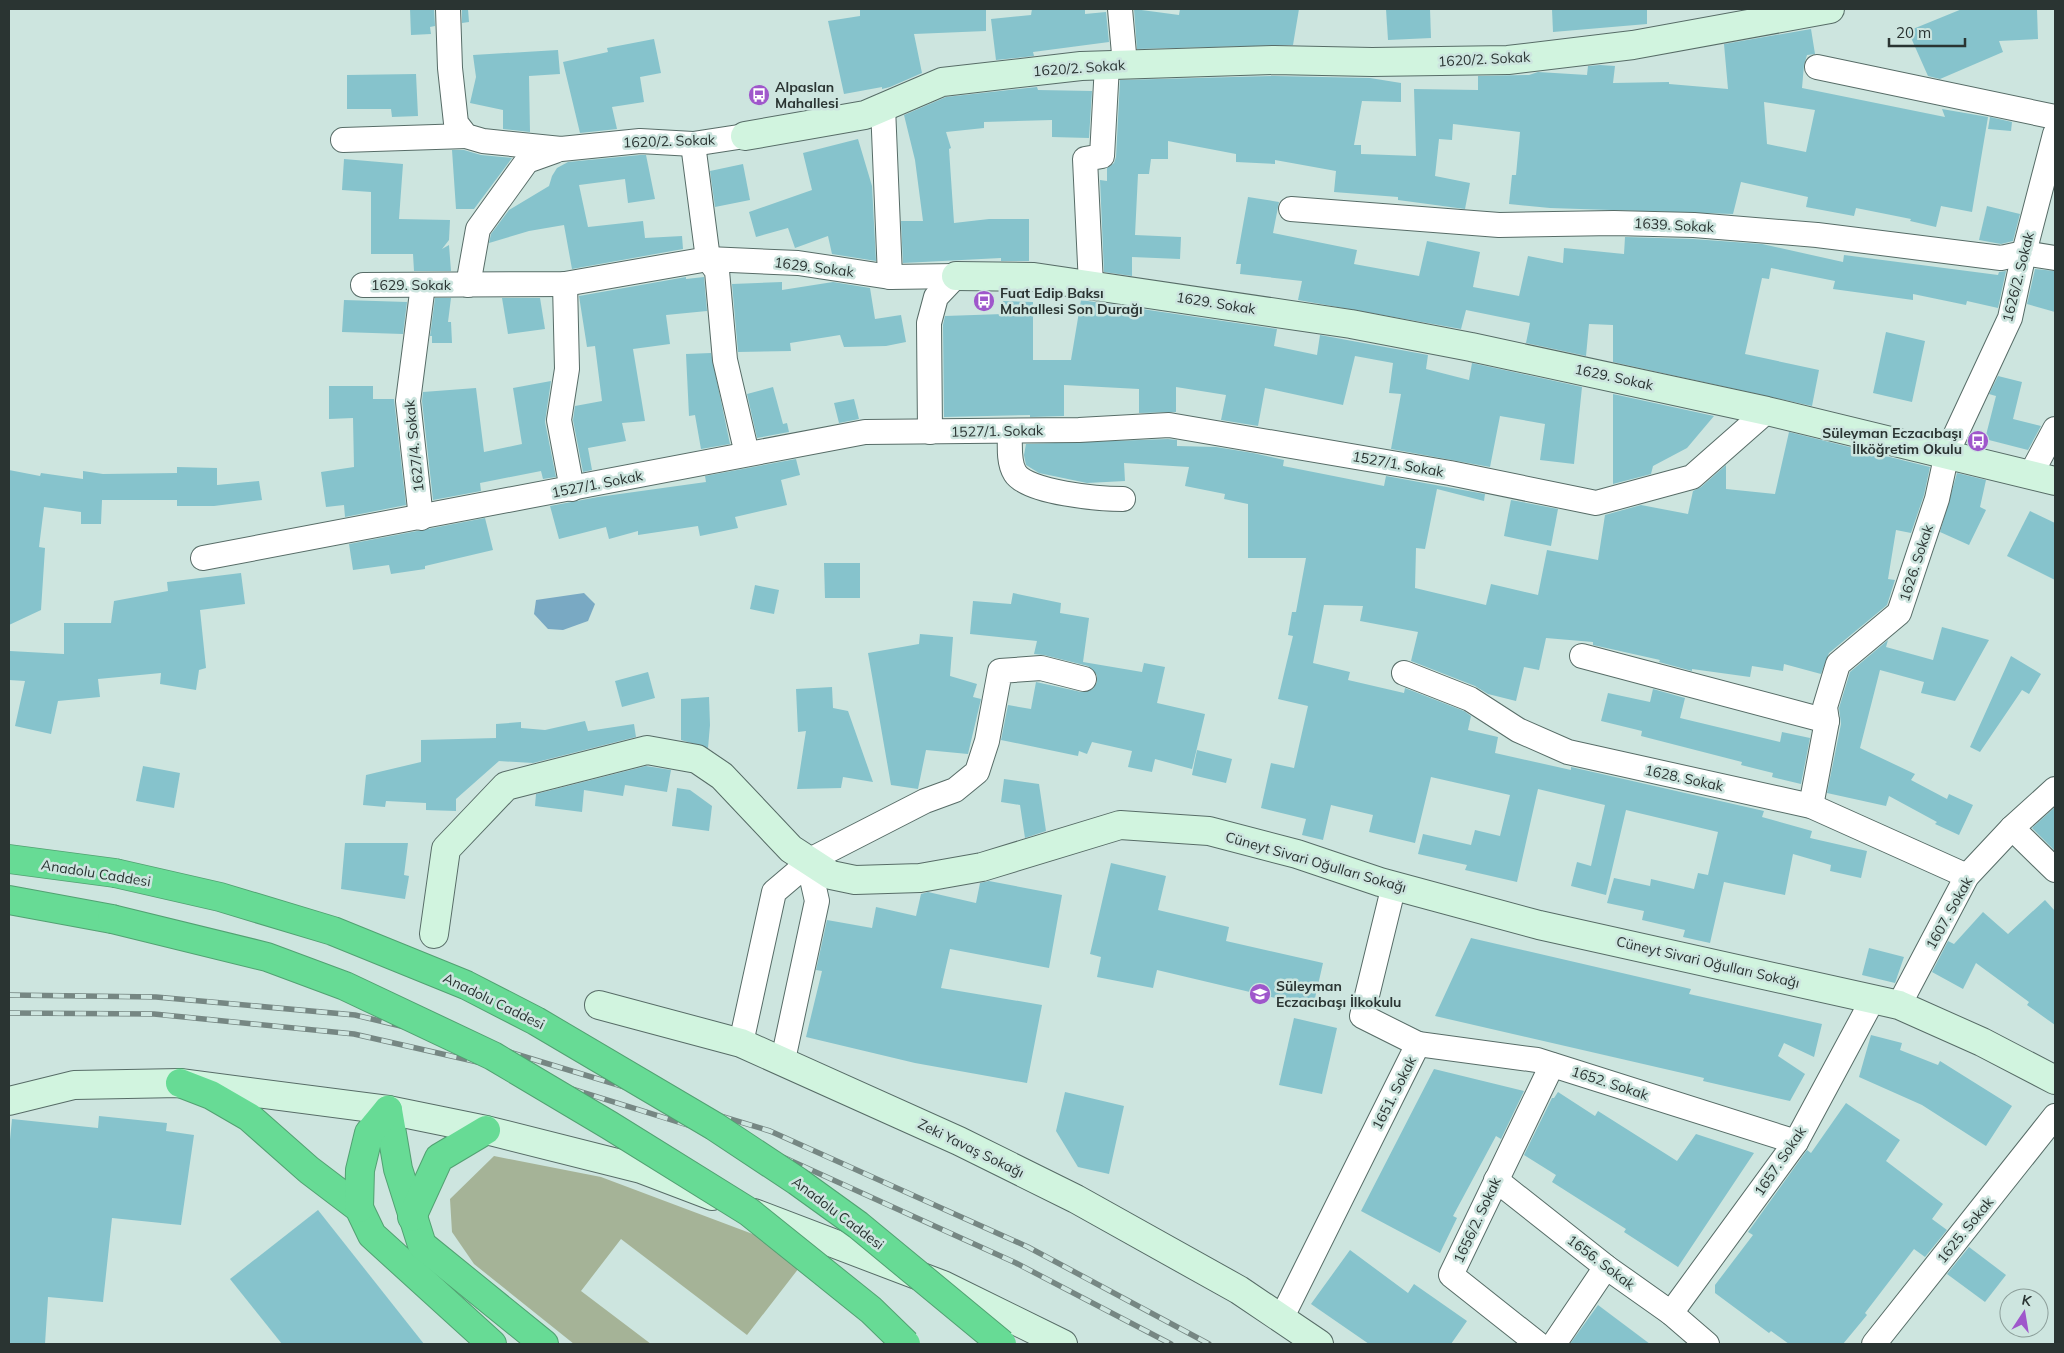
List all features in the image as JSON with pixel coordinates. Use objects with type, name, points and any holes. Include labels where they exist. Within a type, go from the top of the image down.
[{"type":"highway","name":"Anadolu Caddesi","points":[[9,859],[114,872],[220,897],[332,931],[466,985],[536,1021],[714,1126],[797,1181],[858,1225],[1002,1344]]},
{"type":"highway","points":[[9,900],[112,919],[267,957],[345,986],[492,1056],[609,1125],[749,1212],[871,1310],[906,1344]]},
{"type":"highway","points":[[180,1083],[211,1095],[249,1117],[309,1170],[359,1208],[372,1235],[492,1344]]},
{"type":"highway","points":[[359,1208],[360,1170],[369,1133],[388,1110]]},
{"type":"highway","points":[[388,1110],[398,1169],[422,1245],[544,1344]]},
{"type":"highway","points":[[412,1217],[439,1158],[486,1130]]},
{"type":"street","points":[[448,9],[450,68],[456,123],[466,136]]},
{"type":"street","points":[[1091,285],[1085,159],[1102,156],[1116,65],[1120,9]]},
{"type":"street","name":"1620/2. Sokak","points":[[343,140],[466,136],[483,141],[561,149],[640,141],[693,144],[865,115],[942,82],[1080,66],[1274,60],[1372,62],[1508,60],[1633,45],[1830,9]]},
{"type":"street","points":[[1817,67],[2055,117]]},
{"type":"street","points":[[883,107],[890,277]]},
{"type":"street","name":"1626/2. Sokak","points":[[1937,499],[1947,453],[2010,318],[2024,253],[2055,134]]},
{"type":"street","points":[[693,144],[708,259],[716,271],[725,360],[747,454]]},
{"type":"street","points":[[468,284],[478,229],[527,161],[561,149]]},
{"type":"street","name":"1639. Sokak","points":[[1291,209],[1499,225],[1614,223],[1694,226],[1817,235],[2001,258],[2024,253],[2055,258]]},
{"type":"street","name":"1629. Sokak","points":[[363,285],[565,284],[708,259],[798,263],[890,277],[1034,277],[1351,324],[1471,347],[1767,411],[1947,453],[2043,478]]},
{"type":"street","points":[[930,432],[930,323],[936,297],[956,276]]},
{"type":"street","points":[[565,284],[567,369],[559,420],[572,489]]},
{"type":"street","name":"1627/4. Sokak","points":[[421,518],[408,401],[423,285]]},
{"type":"street","name":"1527/1. Sokak","points":[[202,558],[421,518],[865,432],[1010,431],[1169,425],[1450,473],[1596,503],[1692,477],[1767,411]]},
{"type":"street","points":[[2043,478],[2055,429]]},
{"type":"street","points":[[1010,431],[1011,458],[1015,474],[1026,482],[1061,492],[1100,499],[1123,499]]},
{"type":"street","name":"1626. Sokak","points":[[1811,806],[1827,721],[1825,707],[1838,664],[1899,613],[1937,499]]},
{"type":"street","points":[[1582,656],[1827,721]]},
{"type":"street","points":[[741,1043],[774,892],[808,862],[925,800],[955,790],[977,772],[986,741],[1000,671],[1041,668],[1084,679]]},
{"type":"street","name":"1628. Sokak","points":[[1404,673],[1470,699],[1518,730],[1568,752],[1811,806],[1967,876]]},
{"type":"street","name":"Cüneyt Sivari Oğulları Sokağı","points":[[434,934],[446,849],[506,786],[647,750],[697,759],[722,776],[791,849],[808,862],[831,875],[855,880],[920,878],[982,867],[1120,825],[1209,831],[1297,854],[1380,882],[1539,925],[1899,1005],[1982,1042],[2055,1080]]},
{"type":"street","name":"1607. Sokak","points":[[1899,1005],[1967,876],[2012,828],[2055,789]]},
{"type":"street","points":[[2012,828],[2055,870]]},
{"type":"street","points":[[783,1060],[817,901],[808,862]]},
{"type":"street","name":"1651. Sokak","points":[[1281,1319],[1418,1044],[1362,1016],[1394,885]]},
{"type":"street","name":"1657. Sokak","points":[[1671,1313],[1796,1142],[1873,999]]},
{"type":"street","name":"Zeki Yavaş Sokağı","points":[[599,1005],[741,1043],[783,1060],[959,1141],[1076,1199],[1239,1290],[1319,1344]]},
{"type":"street","name":"1652. Sokak","points":[[1418,1044],[1537,1060],[1796,1142]]},
{"type":"street","name":"1656/2. Sokak","points":[[1538,1344],[1451,1274],[1552,1064]]},
{"type":"street","name":"Anadolu Caddesi","points":[[9,1101],[74,1085],[180,1083],[388,1110],[486,1130],[640,1169],[943,1285],[1063,1344]]},
{"type":"street","name":"1625. Sokak","points":[[1874,1344],[2055,1116]]},
{"type":"street","name":"1656. Sokak","points":[[1496,1180],[1606,1267],[1671,1313],[1707,1344]]},
{"type":"street","points":[[1554,1344],[1606,1267]]},
{"type":"green space","points":[[494,1156],[601,1177],[809,1255],[747,1335],[621,1239],[581,1291],[651,1344],[574,1344],[474,1264],[452,1232],[450,1199]]},
{"type":"water","points":[[584,593],[595,604],[588,621],[563,630],[548,629],[534,614],[536,600]]},
{"type":"building","points":[[410,9],[434,9],[435,26],[430,27],[431,34],[411,35]]},
{"type":"building","points":[[462,9],[468,9],[469,22],[462,23]]},
{"type":"building","points":[[860,9],[986,9],[986,31],[914,34],[922,73],[890,87],[844,94],[828,21],[860,16]]},
{"type":"building","points":[[1032,9],[1085,9],[1085,14],[1106,12],[1109,42],[1033,52],[1034,56],[996,60],[991,19],[1031,15]]},
{"type":"building","points":[[1134,9],[1179,15],[1180,9],[1299,9],[1293,45],[1137,49]]},
{"type":"building","points":[[1386,9],[1430,9],[1431,38],[1388,40]]},
{"type":"building","points":[[1552,9],[1647,9],[1647,24],[1553,32]]},
{"type":"building","points":[[1962,9],[2037,9],[2038,39],[1999,41],[2003,52],[1940,79],[1928,76],[1908,31]]},
{"type":"building","points":[[1811,29],[1815,54],[1807,55],[1802,88],[1945,117],[1942,109],[1988,117],[1972,212],[1941,206],[1936,227],[1910,221],[1911,219],[1856,208],[1854,216],[1806,207],[1808,197],[1741,182],[1733,214],[1550,208],[1509,204],[1512,175],[1516,175],[1520,132],[1453,124],[1452,140],[1439,139],[1435,176],[1470,183],[1465,209],[1398,200],[1398,197],[1334,192],[1336,171],[1275,160],[1275,164],[1236,162],[1236,154],[1168,141],[1168,159],[1151,159],[1149,174],[1138,174],[1135,235],[1181,237],[1180,259],[1132,257],[1132,276],[1104,272],[1100,180],[1107,181],[1107,168],[1114,163],[1116,157],[1120,80],[1274,76],[1370,78],[1401,83],[1401,102],[1362,101],[1354,145],[1361,145],[1361,154],[1416,156],[1414,89],[1478,90],[1478,76],[1529,75],[1538,72],[1587,75],[1588,66],[1600,65],[1615,66],[1613,83],[1669,82],[1669,84],[1728,89],[1724,44]],"holes":[[[1764,102],[1815,110],[1806,152],[1767,144]]]},
{"type":"building","points":[[654,39],[661,73],[640,77],[644,102],[612,107],[617,129],[580,133],[563,62],[608,52],[607,48]]},
{"type":"building","points":[[558,50],[560,74],[529,76],[530,132],[503,129],[503,110],[470,103],[476,77],[473,55]]},
{"type":"building","points":[[416,74],[418,116],[392,117],[391,109],[347,109],[347,75]]},
{"type":"building","points":[[1037,87],[1038,90],[1092,91],[1089,138],[1052,137],[1052,120],[984,122],[984,128],[946,132],[951,148],[949,149],[954,223],[989,219],[1029,219],[1029,261],[1001,261],[1001,258],[903,263],[901,221],[923,221],[915,160],[904,115],[946,97]]},
{"type":"building","points":[[1990,117],[2012,122],[2011,131],[1988,129]]},
{"type":"building","points":[[858,139],[872,186],[876,261],[832,254],[828,236],[795,248],[788,228],[756,237],[749,212],[812,190],[803,153]]},
{"type":"building","points":[[452,150],[464,150],[481,155],[512,158],[474,209],[456,209]]},
{"type":"building","points":[[646,155],[655,199],[628,203],[625,179],[579,185],[588,227],[643,221],[645,238],[682,236],[683,249],[572,269],[564,225],[529,231],[489,243],[491,234],[509,210],[549,186],[557,168],[568,162]]},
{"type":"building","points":[[344,159],[403,164],[399,219],[450,220],[449,240],[442,249],[449,245],[451,271],[414,271],[413,254],[371,254],[371,192],[342,190]]},
{"type":"building","points":[[743,164],[750,200],[715,207],[710,171]]},
{"type":"building","points":[[1248,197],[1279,202],[1273,233],[1357,250],[1354,264],[1419,276],[1427,241],[1480,252],[1473,287],[1519,296],[1528,256],[1563,263],[1564,248],[1624,254],[1625,237],[1762,244],[1843,262],[1844,255],[1998,275],[1999,272],[2006,271],[1998,308],[1967,301],[1966,305],[1913,294],[1913,300],[1833,289],[1835,281],[1771,268],[1769,279],[1762,278],[1745,354],[1819,370],[1812,406],[1613,362],[1613,325],[1589,324],[1586,356],[1526,343],[1530,323],[1466,310],[1461,329],[1298,300],[1302,281],[1240,274],[1241,264],[1236,264]]},
{"type":"building","points":[[1987,206],[2020,214],[2013,241],[2001,244],[1979,240]]},
{"type":"building","points":[[2035,269],[2055,271],[2055,312],[2027,304]]},
{"type":"building","points":[[686,277],[686,279],[704,277],[707,311],[666,315],[670,344],[633,349],[645,421],[622,423],[626,441],[588,448],[592,470],[583,472],[573,420],[575,406],[602,401],[595,346],[587,347],[579,296]]},
{"type":"building","points":[[782,282],[782,290],[833,282],[870,288],[875,319],[901,315],[906,342],[886,346],[844,347],[840,335],[790,343],[791,351],[738,352],[732,284]]},
{"type":"building","points":[[435,298],[451,298],[448,322],[451,322],[452,343],[432,343],[432,336],[430,336]]},
{"type":"building","points":[[502,298],[540,298],[545,329],[508,334]]},
{"type":"building","points":[[344,300],[407,302],[403,334],[342,332]]},
{"type":"building","points":[[1081,300],[1277,329],[1274,346],[1317,355],[1320,335],[1428,355],[1426,369],[1469,380],[1472,363],[1582,387],[1574,464],[1540,460],[1545,424],[1500,416],[1490,467],[1391,449],[1401,394],[1389,393],[1393,363],[1355,356],[1343,405],[1265,388],[1258,426],[1221,420],[1226,395],[1176,387],[1176,412],[1139,413],[1139,389],[1064,385],[1064,416],[944,417],[943,325],[945,316],[1003,314],[1003,301],[1033,302],[1033,360],[1071,360]]},
{"type":"building","points":[[1886,332],[1925,341],[1912,402],[1873,393]]},
{"type":"building","points":[[711,353],[730,444],[701,449],[695,415],[689,416],[686,354]]},
{"type":"building","points":[[1998,376],[2022,382],[2013,419],[2041,426],[2028,450],[1985,439],[1996,396],[1989,394]]},
{"type":"building","points":[[551,381],[545,422],[556,477],[543,479],[541,471],[480,483],[481,491],[433,500],[422,401],[423,392],[476,388],[484,452],[522,444],[513,388]]},
{"type":"building","points":[[329,386],[373,386],[373,399],[394,399],[406,505],[345,517],[344,505],[326,507],[321,472],[354,467],[353,418],[329,419]]},
{"type":"building","points":[[773,387],[783,424],[787,423],[789,432],[757,438],[747,394]]},
{"type":"building","points":[[1613,394],[1714,416],[1687,448],[1653,466],[1651,474],[1613,484]]},
{"type":"building","points":[[854,399],[859,419],[839,423],[834,403]]},
{"type":"building","points":[[1789,432],[1930,467],[1924,495],[1911,533],[1896,530],[1888,579],[1895,580],[1887,605],[1829,653],[1821,674],[1784,664],[1783,671],[1752,666],[1750,677],[1692,669],[1692,671],[1659,662],[1660,660],[1593,645],[1593,642],[1546,638],[1539,670],[1524,667],[1516,701],[1488,694],[1475,686],[1411,661],[1418,632],[1360,621],[1363,606],[1324,605],[1313,663],[1350,672],[1348,680],[1404,693],[1405,688],[1464,711],[1471,716],[1468,730],[1498,737],[1495,753],[1571,770],[1571,767],[1764,811],[1762,817],[1812,831],[1810,838],[1867,851],[1861,878],[1830,871],[1831,865],[1793,854],[1785,895],[1724,882],[1710,943],[1683,937],[1685,930],[1642,920],[1644,911],[1607,903],[1614,878],[1650,886],[1651,879],[1694,889],[1698,873],[1708,875],[1718,832],[1626,810],[1606,895],[1571,886],[1577,862],[1591,866],[1605,805],[1538,789],[1517,882],[1465,870],[1467,865],[1418,854],[1423,834],[1471,845],[1475,830],[1500,836],[1510,795],[1431,777],[1415,843],[1369,832],[1373,815],[1331,805],[1323,840],[1302,835],[1306,819],[1261,808],[1271,763],[1294,768],[1308,706],[1278,699],[1293,636],[1288,635],[1292,612],[1296,612],[1306,558],[1248,558],[1248,504],[1224,499],[1225,494],[1185,486],[1189,467],[1124,463],[1125,481],[1087,483],[1039,473],[1026,465],[1024,455],[1026,444],[1168,439],[1177,440],[1177,446],[1216,447],[1253,453],[1284,460],[1283,466],[1384,486],[1386,476],[1485,494],[1484,501],[1437,489],[1425,549],[1416,548],[1415,588],[1486,605],[1491,584],[1538,595],[1547,550],[1598,560],[1605,515],[1641,505],[1688,514],[1693,491],[1701,487],[1726,465],[1726,489],[1775,494]]},
{"type":"building","points":[[796,459],[800,475],[781,480],[787,505],[735,517],[738,528],[700,536],[698,526],[638,535],[638,531],[609,539],[606,527],[559,539],[550,506],[598,497],[706,482],[705,476]]},
{"type":"building","points":[[177,467],[217,468],[217,485],[259,481],[262,500],[214,506],[177,506],[177,500],[102,500],[101,524],[81,524],[81,512],[44,507],[39,547],[45,548],[41,610],[9,625],[9,470],[40,476],[41,473],[83,479],[83,471],[103,474],[177,473]]},
{"type":"building","points":[[1957,473],[1986,480],[1980,507],[1986,510],[1969,545],[1940,532]]},
{"type":"building","points":[[1511,500],[1558,509],[1551,546],[1504,536]]},
{"type":"building","points":[[2030,511],[2055,523],[2055,580],[2007,556]]},
{"type":"building","points":[[485,518],[493,550],[425,566],[425,569],[391,574],[389,565],[353,570],[349,544]]},
{"type":"building","points":[[824,563],[860,563],[860,598],[825,598]]},
{"type":"building","points":[[241,573],[245,604],[200,610],[206,668],[199,670],[196,690],[160,684],[161,673],[98,679],[100,697],[58,701],[51,734],[15,726],[25,681],[9,680],[10,651],[64,654],[64,623],[111,623],[114,601],[168,591],[167,582]]},
{"type":"building","points":[[755,585],[779,590],[774,614],[750,609]]},
{"type":"building","points":[[1013,593],[1061,603],[1060,613],[1089,618],[1083,662],[1142,672],[1144,663],[1165,667],[1157,703],[1205,714],[1192,769],[1155,759],[1152,772],[1128,767],[1132,751],[1092,742],[1087,754],[1079,751],[1078,756],[1001,740],[1008,705],[1031,709],[1036,682],[1081,692],[1093,689],[1097,682],[1097,675],[1088,666],[1034,654],[1037,641],[970,634],[973,601],[1011,604]]},
{"type":"building","points":[[1942,627],[1989,640],[1955,701],[1921,693],[1924,682],[1880,670],[1860,748],[1915,774],[1911,780],[1947,799],[1949,794],[1973,805],[1959,835],[1935,824],[1937,822],[1889,796],[1886,806],[1827,793],[1841,724],[1839,708],[1850,672],[1888,640],[1886,647],[1933,660]]},
{"type":"building","points":[[920,634],[953,637],[950,676],[977,684],[973,697],[981,699],[968,754],[926,750],[918,789],[891,785],[868,653],[919,644]]},
{"type":"building","points":[[2011,656],[2041,674],[2029,694],[2022,690],[1980,752],[1970,747]]},
{"type":"building","points":[[648,672],[655,698],[622,707],[615,681]]},
{"type":"building","points":[[832,687],[833,708],[848,711],[873,782],[843,777],[841,788],[797,789],[806,731],[798,732],[796,689]]},
{"type":"building","points":[[1653,689],[1685,698],[1680,718],[1780,742],[1782,732],[1810,738],[1801,784],[1772,777],[1773,773],[1741,765],[1742,762],[1641,736],[1642,731],[1601,721],[1608,693],[1650,702]]},
{"type":"building","points":[[709,697],[710,725],[708,748],[681,740],[681,699]]},
{"type":"building","points":[[585,721],[588,731],[634,724],[636,737],[533,763],[499,761],[456,799],[456,811],[426,810],[426,803],[386,801],[385,807],[363,805],[366,775],[421,762],[421,740],[496,738],[496,724],[521,722],[521,728],[545,730]]},
{"type":"building","points":[[1197,750],[1232,759],[1226,783],[1192,775]]},
{"type":"building","points":[[143,766],[180,773],[174,808],[136,801]]},
{"type":"building","points":[[646,766],[671,770],[667,792],[625,785],[623,796],[584,790],[582,812],[535,806],[536,794]]},
{"type":"building","points":[[1004,779],[1039,784],[1046,831],[1025,838],[1020,805],[1001,802]]},
{"type":"building","points":[[677,788],[690,790],[712,806],[709,831],[672,826]]},
{"type":"building","points":[[2055,807],[2055,851],[2032,828]]},
{"type":"building","points":[[345,843],[408,843],[404,875],[409,876],[405,899],[341,889]]},
{"type":"building","points":[[1111,863],[1166,876],[1158,910],[1229,927],[1226,941],[1323,963],[1313,1007],[1157,970],[1153,988],[1097,977],[1101,957],[1090,954]]},
{"type":"building","points":[[989,881],[1062,895],[1049,968],[950,949],[941,988],[1042,1005],[1027,1083],[915,1063],[806,1037],[822,971],[816,970],[827,920],[872,928],[876,907],[916,916],[921,894],[928,892],[976,903],[980,883]]},
{"type":"building","points":[[2045,900],[2055,911],[2055,1025],[2027,1005],[2029,1002],[1976,963],[1963,989],[1932,972],[1948,941],[1954,944],[1983,912],[2008,934]]},
{"type":"building","points":[[1471,938],[1691,989],[1689,994],[1822,1024],[1814,1057],[1784,1043],[1778,1056],[1805,1074],[1790,1101],[1703,1081],[1704,1078],[1435,1016]]},
{"type":"building","points":[[1869,948],[1904,957],[1895,983],[1862,975]]},
{"type":"building","points":[[1294,1018],[1337,1028],[1322,1094],[1279,1085]]},
{"type":"building","points":[[1871,1035],[1902,1043],[1900,1050],[1938,1065],[1940,1061],[2012,1106],[1986,1146],[1922,1105],[1859,1077]]},
{"type":"building","points":[[1434,1069],[1524,1091],[1501,1139],[1496,1136],[1453,1216],[1457,1218],[1440,1253],[1361,1211]]},
{"type":"building","points":[[1065,1092],[1124,1106],[1109,1174],[1078,1167],[1056,1131]]},
{"type":"building","points":[[1558,1092],[1595,1116],[1598,1111],[1677,1161],[1696,1134],[1754,1153],[1678,1267],[1624,1232],[1626,1229],[1552,1182],[1556,1175],[1524,1155],[1552,1098]]},
{"type":"building","points":[[1846,1103],[1900,1140],[1886,1161],[1943,1204],[1932,1219],[1947,1230],[1925,1257],[1914,1249],[1865,1313],[1867,1315],[1843,1344],[1789,1344],[1771,1331],[1769,1333],[1715,1293],[1715,1285],[1753,1235],[1748,1232],[1807,1150],[1811,1153]]},
{"type":"building","points":[[99,1116],[167,1123],[166,1131],[194,1135],[181,1225],[112,1218],[103,1302],[48,1297],[45,1344],[9,1344],[9,1150],[12,1119],[98,1128]]},
{"type":"building","points":[[318,1210],[424,1344],[282,1344],[230,1279]]},
{"type":"building","points":[[1969,1247],[2006,1275],[1985,1302],[1947,1274]]},
{"type":"building","points":[[1350,1250],[1408,1293],[1414,1284],[1467,1321],[1451,1344],[1369,1344],[1311,1304]]},
{"type":"building","points":[[1598,1305],[1650,1344],[1570,1344]]},
{"type":"railway","points":[[9,995],[156,997],[355,1015],[509,1052],[770,1131],[1028,1247],[1209,1344]]},
{"type":"railway","points":[[9,1013],[154,1014],[354,1034],[504,1068],[765,1149],[1016,1263],[1171,1344]]},
{"type":"place","name":"Alpaslan Mahallesi","points":[[759,95]]},
{"type":"place","name":"Fuat Edip Baksı Mahallesi Son Durağı","points":[[984,301]]},
{"type":"place","name":"Süleyman Eczacıbaşı İlköğretim Okulu","points":[[1978,441]]},
{"type":"place","name":"Süleyman Eczacıbaşı İlkokulu","points":[[1260,994]]}]
